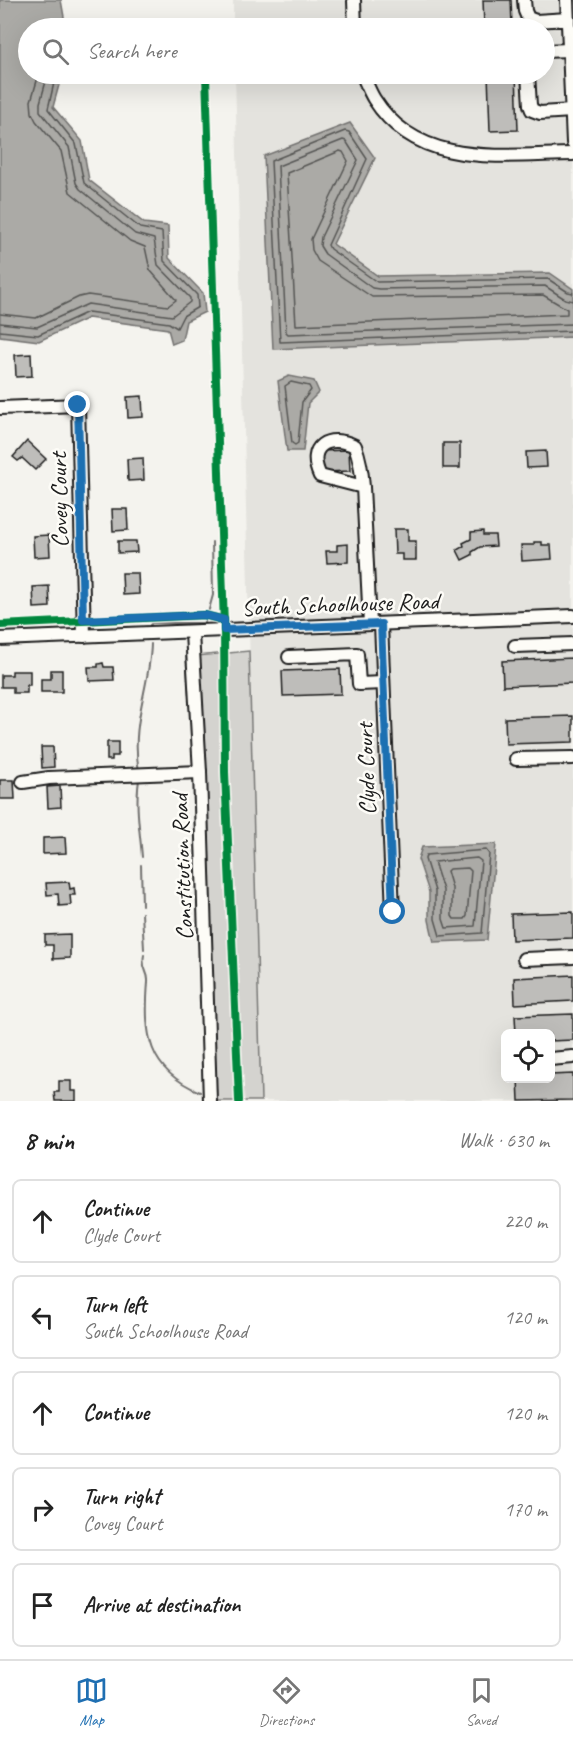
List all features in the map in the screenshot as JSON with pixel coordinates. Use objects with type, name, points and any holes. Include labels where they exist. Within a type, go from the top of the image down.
[{"type":"street","points":[[354,0],[355,18]]},
{"type":"street","points":[[524,0],[528,18]]},
{"type":"street","points":[[567,0],[573,143]]},
{"type":"street","points":[[555,20],[568,19]]},
{"type":"street","points":[[555,51],[569,50]]},
{"type":"street","points":[[367,84],[374,99],[392,121],[412,137],[438,149],[468,155],[573,154]]},
{"type":"street","points":[[529,84],[532,110],[572,111]]},
{"type":"street","name":"Covey Court","points":[[0,408],[78,405],[84,636]]},
{"type":"street","name":"Clyde Court","points":[[363,487],[320,476],[316,467],[316,450],[322,444],[338,441],[355,446],[363,487],[375,624],[383,683],[393,912]]},
{"type":"street","name":"South Schoolhouse Road","points":[[0,639],[573,616]]},
{"type":"street","name":"Constitution Road","points":[[192,633],[200,772],[210,1101]]},
{"type":"street","points":[[515,646],[573,644]]},
{"type":"street","points":[[289,657],[357,654],[359,684],[383,683]]},
{"type":"street","points":[[516,759],[573,758]]},
{"type":"street","points":[[23,782],[49,778],[200,772]]},
{"type":"street","points":[[524,958],[573,957]]},
{"type":"street","points":[[555,1059],[573,1057]]},
{"type":"shaded area","points":[[233,0],[573,0],[573,1101],[261,1101],[235,84],[555,84],[555,18],[233,18]]},
{"type":"shaded area","points":[[249,651],[261,1101],[206,1101],[198,822],[186,657]]},
{"type":"water","points":[[0,0],[61,0],[64,18],[18,18],[18,84],[59,84],[53,107],[82,141],[89,180],[144,223],[168,226],[169,258],[203,293],[205,312],[186,321],[182,340],[172,344],[168,329],[88,318],[39,341],[0,336]]},
{"type":"water","points":[[350,123],[375,158],[333,244],[378,276],[550,273],[573,289],[573,337],[273,349],[264,156]]},
{"type":"water","points":[[289,376],[314,381],[319,392],[308,403],[303,451],[287,451],[278,381]]},
{"type":"water","points":[[496,844],[487,940],[434,942],[429,920],[429,892],[418,859],[422,847]]},
{"type":"building","points":[[483,0],[511,0],[512,18],[484,18]]},
{"type":"building","points":[[488,84],[516,84],[518,130],[490,131]]},
{"type":"building","points":[[31,354],[32,376],[16,377],[15,355]]},
{"type":"building","points":[[142,396],[143,417],[128,418],[127,397]]},
{"type":"building","points":[[27,441],[46,459],[35,470],[22,458],[18,461],[13,457]]},
{"type":"building","points":[[443,443],[460,443],[460,468],[443,468]]},
{"type":"building","points":[[349,450],[350,471],[322,472],[321,451]]},
{"type":"building","points":[[546,451],[547,467],[527,468],[526,452]]},
{"type":"building","points":[[143,458],[144,480],[128,481],[127,459]]},
{"type":"building","points":[[112,509],[127,509],[128,530],[113,531]]},
{"type":"building","points":[[394,529],[408,529],[408,541],[416,541],[416,560],[402,560],[402,554],[395,554]]},
{"type":"building","points":[[483,531],[483,535],[495,535],[496,546],[480,547],[472,552],[472,555],[462,560],[457,550],[471,539],[471,532]]},
{"type":"building","points":[[49,535],[50,556],[34,557],[33,536]]},
{"type":"building","points":[[118,541],[136,541],[137,552],[118,553]]},
{"type":"building","points":[[534,542],[551,545],[552,559],[522,561],[521,545],[534,545]]},
{"type":"building","points":[[348,544],[348,562],[327,563],[326,551],[337,551],[337,545]]},
{"type":"building","points":[[122,573],[138,573],[139,594],[123,595]]},
{"type":"building","points":[[49,586],[50,607],[34,608],[33,587]]},
{"type":"building","points":[[573,658],[573,683],[503,686],[502,661]]},
{"type":"building","points":[[103,663],[104,667],[113,667],[114,680],[89,681],[88,667],[98,667],[98,664]]},
{"type":"building","points":[[340,669],[341,694],[283,696],[282,671]]},
{"type":"building","points":[[51,670],[62,670],[62,692],[41,692],[41,679],[51,679]]},
{"type":"building","points":[[12,671],[30,671],[30,685],[27,685],[27,693],[13,693],[13,687],[1,687],[1,675],[12,675]]},
{"type":"building","points":[[573,716],[573,742],[506,744],[505,718]]},
{"type":"building","points":[[107,742],[118,742],[118,756],[112,756],[112,760],[107,760]]},
{"type":"building","points":[[41,747],[53,747],[54,767],[42,768]]},
{"type":"building","points":[[0,780],[14,780],[15,799],[0,799]]},
{"type":"building","points":[[60,786],[61,807],[48,808],[47,787]]},
{"type":"building","points":[[65,837],[66,853],[43,854],[43,838]]},
{"type":"building","points":[[69,882],[70,889],[74,888],[75,895],[70,895],[71,905],[59,906],[58,894],[47,895],[46,883]]},
{"type":"building","points":[[573,912],[573,938],[512,940],[511,914]]},
{"type":"building","points":[[70,934],[70,958],[53,959],[53,945],[45,945],[45,935]]},
{"type":"building","points":[[573,975],[573,1001],[515,1004],[514,978]]},
{"type":"building","points":[[573,1014],[573,1040],[555,1041],[555,1029],[516,1029],[515,1016]]},
{"type":"building","points":[[573,1074],[573,1100],[519,1101],[518,1083],[555,1083],[555,1075]]},
{"type":"building","points":[[59,1081],[71,1081],[71,1091],[76,1091],[76,1101],[55,1101],[54,1092],[59,1092]]},
{"type":"waterway","points":[[208,613],[213,595],[212,542]]},
{"type":"waterway","points":[[150,625],[152,623],[203,623],[207,619]]},
{"type":"waterway","points":[[139,771],[137,737],[151,644]]},
{"type":"waterway","points":[[139,780],[138,809],[142,857]]},
{"type":"waterway","points":[[141,865],[142,905]]},
{"type":"waterway","points":[[142,913],[144,949]]},
{"type":"waterway","points":[[144,955],[148,978],[147,1018],[153,1048],[159,1061],[169,1073],[200,1092]]},
{"type":"cycle path","points":[[206,84],[224,626],[225,772],[239,1101]]},
{"type":"cycle path","points":[[0,625],[204,615],[224,620]]},
{"type":"route","points":[[78,405],[83,620],[204,615],[224,620],[224,630],[381,624],[393,912]]}]
